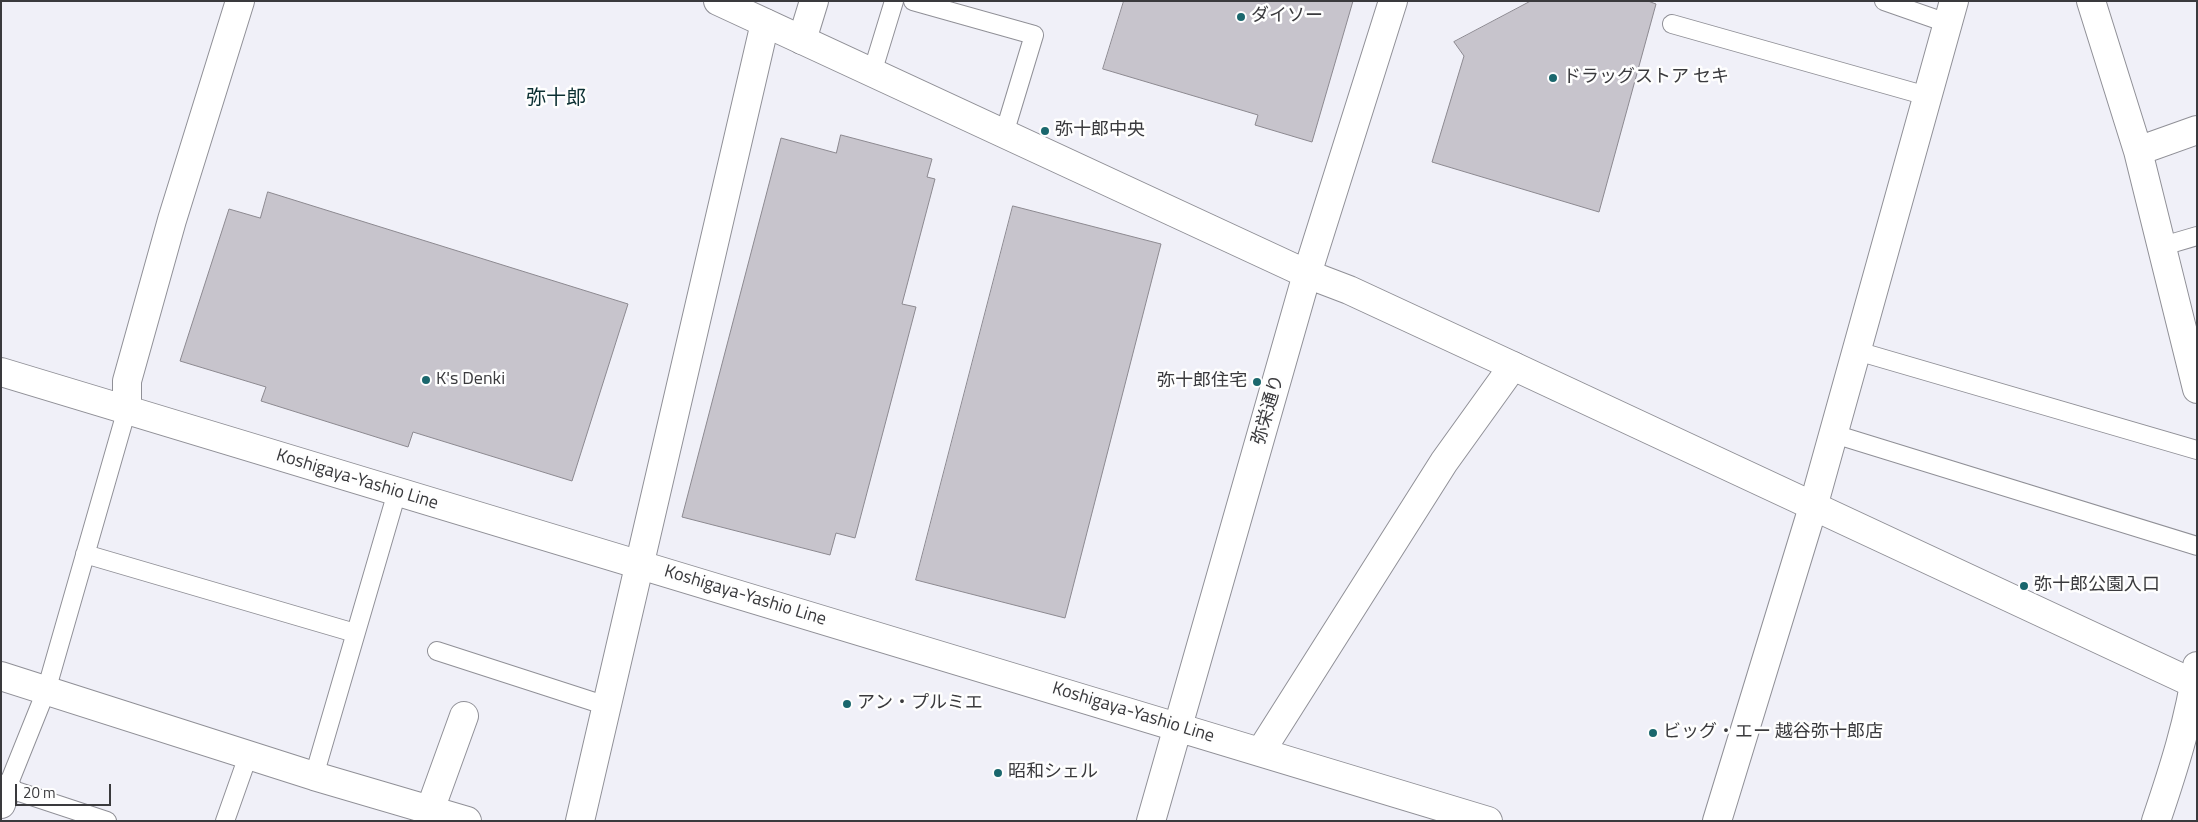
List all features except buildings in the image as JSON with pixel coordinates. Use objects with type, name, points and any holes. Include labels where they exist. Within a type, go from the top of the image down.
[{"type":"street","points":[[127,409],[127,381],[135,352],[172,220],[240,1]]},
{"type":"street","points":[[718,1],[1308,274],[1358,294],[1813,507],[2196,678],[2167,789],[2156,821]]},
{"type":"street","points":[[802,40],[814,1]]},
{"type":"street","name":"弥栄通り","points":[[1151,821],[1308,274],[1393,1]]},
{"type":"street","points":[[2092,1],[2138,151],[2195,376]]},
{"type":"street","points":[[1717,821],[1813,507],[1951,12]]},
{"type":"street","points":[[580,821],[765,23]]},
{"type":"street","points":[[2138,151],[2197,130]]},
{"type":"street","points":[[1261,752],[1444,462],[1513,366]]},
{"type":"street","name":"Koshigaya-Yashio Line","points":[[1,372],[1179,726],[1488,821]]},
{"type":"street","points":[[1,676],[314,776],[420,812],[466,821]]},
{"type":"street","points":[[420,812],[464,716]]},
{"type":"lane","points":[[872,73],[894,1]]},
{"type":"lane","points":[[913,1],[1034,35],[1004,134]]},
{"type":"lane","points":[[1884,1],[1951,12]]},
{"type":"lane","points":[[1672,24],[1927,96]]},
{"type":"lane","points":[[2163,246],[2197,236]]},
{"type":"lane","points":[[1857,350],[2197,450]]},
{"type":"lane","points":[[107,821],[4,796],[46,691],[127,409]]},
{"type":"lane","points":[[1834,434],[2197,546]]},
{"type":"lane","points":[[314,776],[397,492]]},
{"type":"lane","points":[[85,554],[355,634]]},
{"type":"lane","points":[[438,651],[607,706]]},
{"type":"lane","points":[[225,821],[248,756]]},
{"type":"place","name":"ダイソー","points":[[1241,17]]},
{"type":"place","name":"ドラッグストア セキ","points":[[1553,78]]},
{"type":"place","name":"弥十郎中央","points":[[1045,131]]},
{"type":"place","name":"K's Denki","points":[[426,380]]},
{"type":"place","name":"弥十郎住宅","points":[[1257,382]]},
{"type":"place","name":"弥十郎公園入口","points":[[2024,586]]},
{"type":"place","name":"アン・プルミエ","points":[[847,704]]},
{"type":"place","name":"ビッグ・エー 越谷弥十郎店","points":[[1653,733]]},
{"type":"place","name":"昭和シェル","points":[[998,773]]},
{"type":"district","name":"弥十郎","points":[[556,99]]}]
